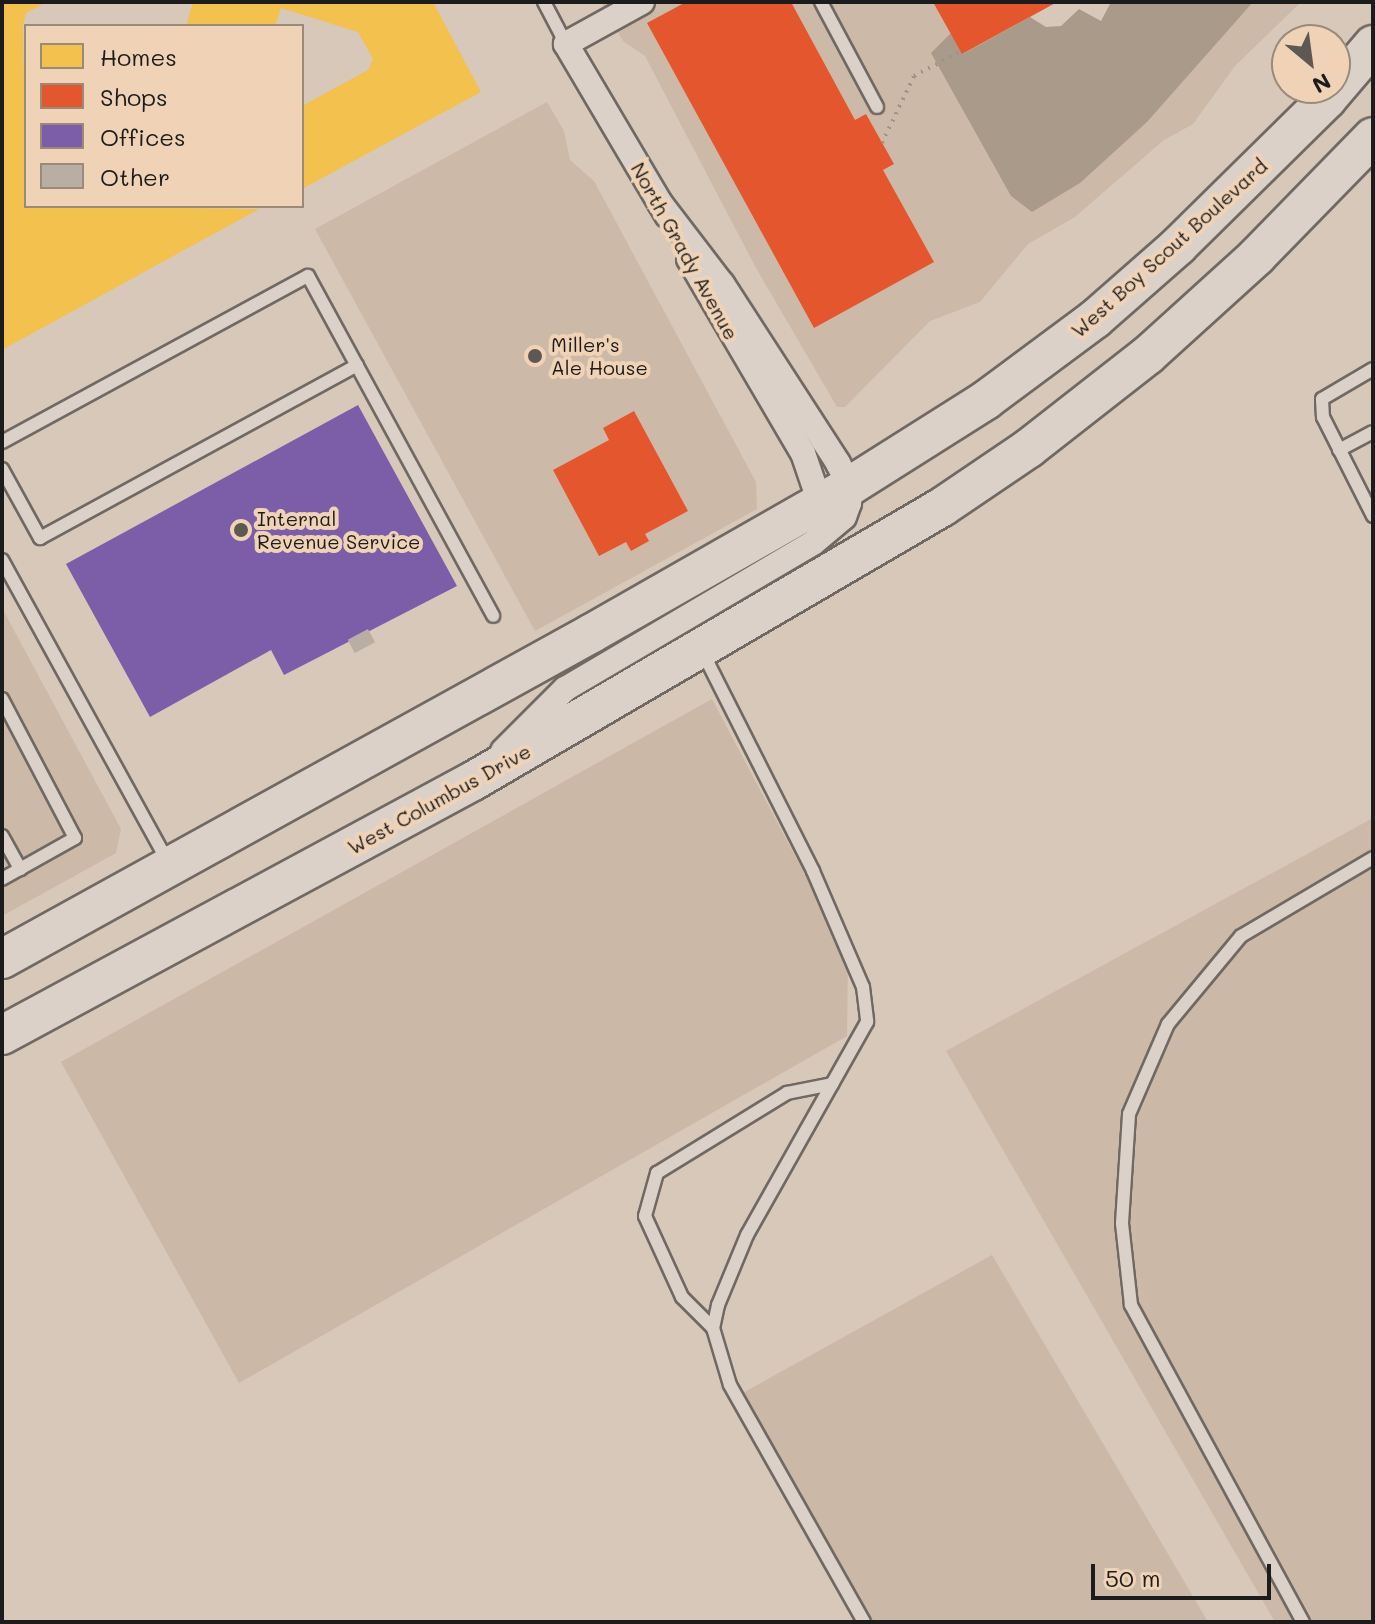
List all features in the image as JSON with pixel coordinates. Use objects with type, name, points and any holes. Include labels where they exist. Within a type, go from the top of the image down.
[{"type":"main road","name":"West Boy Scout Boulevard","points":[[835,494],[986,400],[1095,319],[1259,169],[1373,45]]},
{"type":"main road","name":"West Columbus Drive","points":[[2,1035],[473,781],[871,552],[1029,448],[1148,355],[1268,245],[1373,137]]},
{"type":"main road","points":[[8,949],[170,867],[835,494]]},
{"type":"street","points":[[566,44],[642,2]]},
{"type":"street","name":"North Grady Avenue","points":[[566,44],[660,203],[703,287],[803,453],[835,494]]},
{"type":"street","points":[[473,781],[565,689],[832,529],[844,517],[835,494],[722,284],[660,203]]},
{"type":"lane","name":"North Grady Avenue","points":[[544,2],[566,44]]},
{"type":"lane","points":[[821,2],[877,107]]},
{"type":"lane","points":[[2,442],[308,276],[493,616]]},
{"type":"lane","points":[[2,469],[40,538],[357,365]]},
{"type":"lane","points":[[1373,369],[1322,399],[1323,417],[1373,516]]},
{"type":"lane","points":[[1339,450],[1373,432]]},
{"type":"lane","points":[[2,560],[170,867]]},
{"type":"lane","points":[[2,592],[16,585]]},
{"type":"lane","points":[[702,650],[813,871],[863,987],[867,1022],[747,1235],[713,1328]]},
{"type":"lane","points":[[2,699],[75,838],[2,879]]},
{"type":"lane","points":[[2,836],[20,869]]},
{"type":"lane","points":[[1303,1622],[1131,1305],[1122,1223],[1129,1114],[1168,1024],[1241,936],[1373,858]]},
{"type":"lane","points":[[832,1084],[787,1093],[657,1173],[645,1216],[682,1297],[713,1328],[730,1385],[864,1622]]},
{"type":"path","points":[[882,143],[914,76],[961,51]]},
{"type":"shaded area","points":[[601,2],[1301,2],[1278,24],[1271,24],[1271,31],[1235,66],[1193,124],[1164,140],[1075,217],[1028,244],[980,302],[930,321],[845,407],[837,407],[756,268],[645,56],[623,41]]},
{"type":"shaded area","points":[[1057,2],[1253,2],[1147,122],[1080,183],[1032,212],[1011,196],[931,53],[951,33],[963,54]]},
{"type":"shaded area","name":"Miller's Ale House","points":[[547,102],[564,131],[570,160],[594,181],[756,482],[757,509],[535,631],[315,229]]},
{"type":"shaded area","points":[[2,608],[121,829],[116,853],[2,916]]},
{"type":"shaded area","points":[[712,699],[848,956],[847,1036],[239,1383],[61,1062]]},
{"type":"shaded area","points":[[1373,818],[1373,1622],[1275,1622],[946,1051]]},
{"type":"shaded area","points":[[1373,869],[1373,1622],[1315,1622],[1159,1338],[1142,1284],[1133,1178],[1142,1115],[1162,1058],[1213,979],[1265,930]]},
{"type":"shaded area","points":[[992,1255],[1208,1622],[873,1622],[741,1394]]},
{"type":"pier","points":[[1057,2],[1111,2],[1101,21],[1079,9],[1061,26],[1046,27],[1030,17]]},
{"type":"building: Homes","points":[[2,2],[47,2],[26,13],[23,25],[24,208],[259,209],[2,350]]},
{"type":"building: Homes","points":[[193,2],[433,2],[481,92],[304,188],[304,105],[368,70],[373,59],[358,32],[281,8],[276,24],[187,24]]},
{"type":"building: Shops","points":[[686,2],[791,2],[855,120],[866,114],[894,164],[883,170],[934,262],[814,328],[647,23]]},
{"type":"building: Shops","points":[[933,2],[1057,2],[962,54]]},
{"type":"building: Shops","points":[[634,411],[688,511],[645,534],[649,541],[631,551],[626,542],[599,556],[553,470],[609,440],[603,428]]},
{"type":"building: Offices","points":[[358,405],[457,586],[284,675],[271,650],[150,717],[66,564]]},
{"type":"building: Other","points":[[368,629],[375,642],[355,653],[348,640]]},
{"type":"place","name":"Miller's Ale House","points":[[535,356]]},
{"type":"place","name":"Internal Revenue Service","points":[[241,530]]}]
